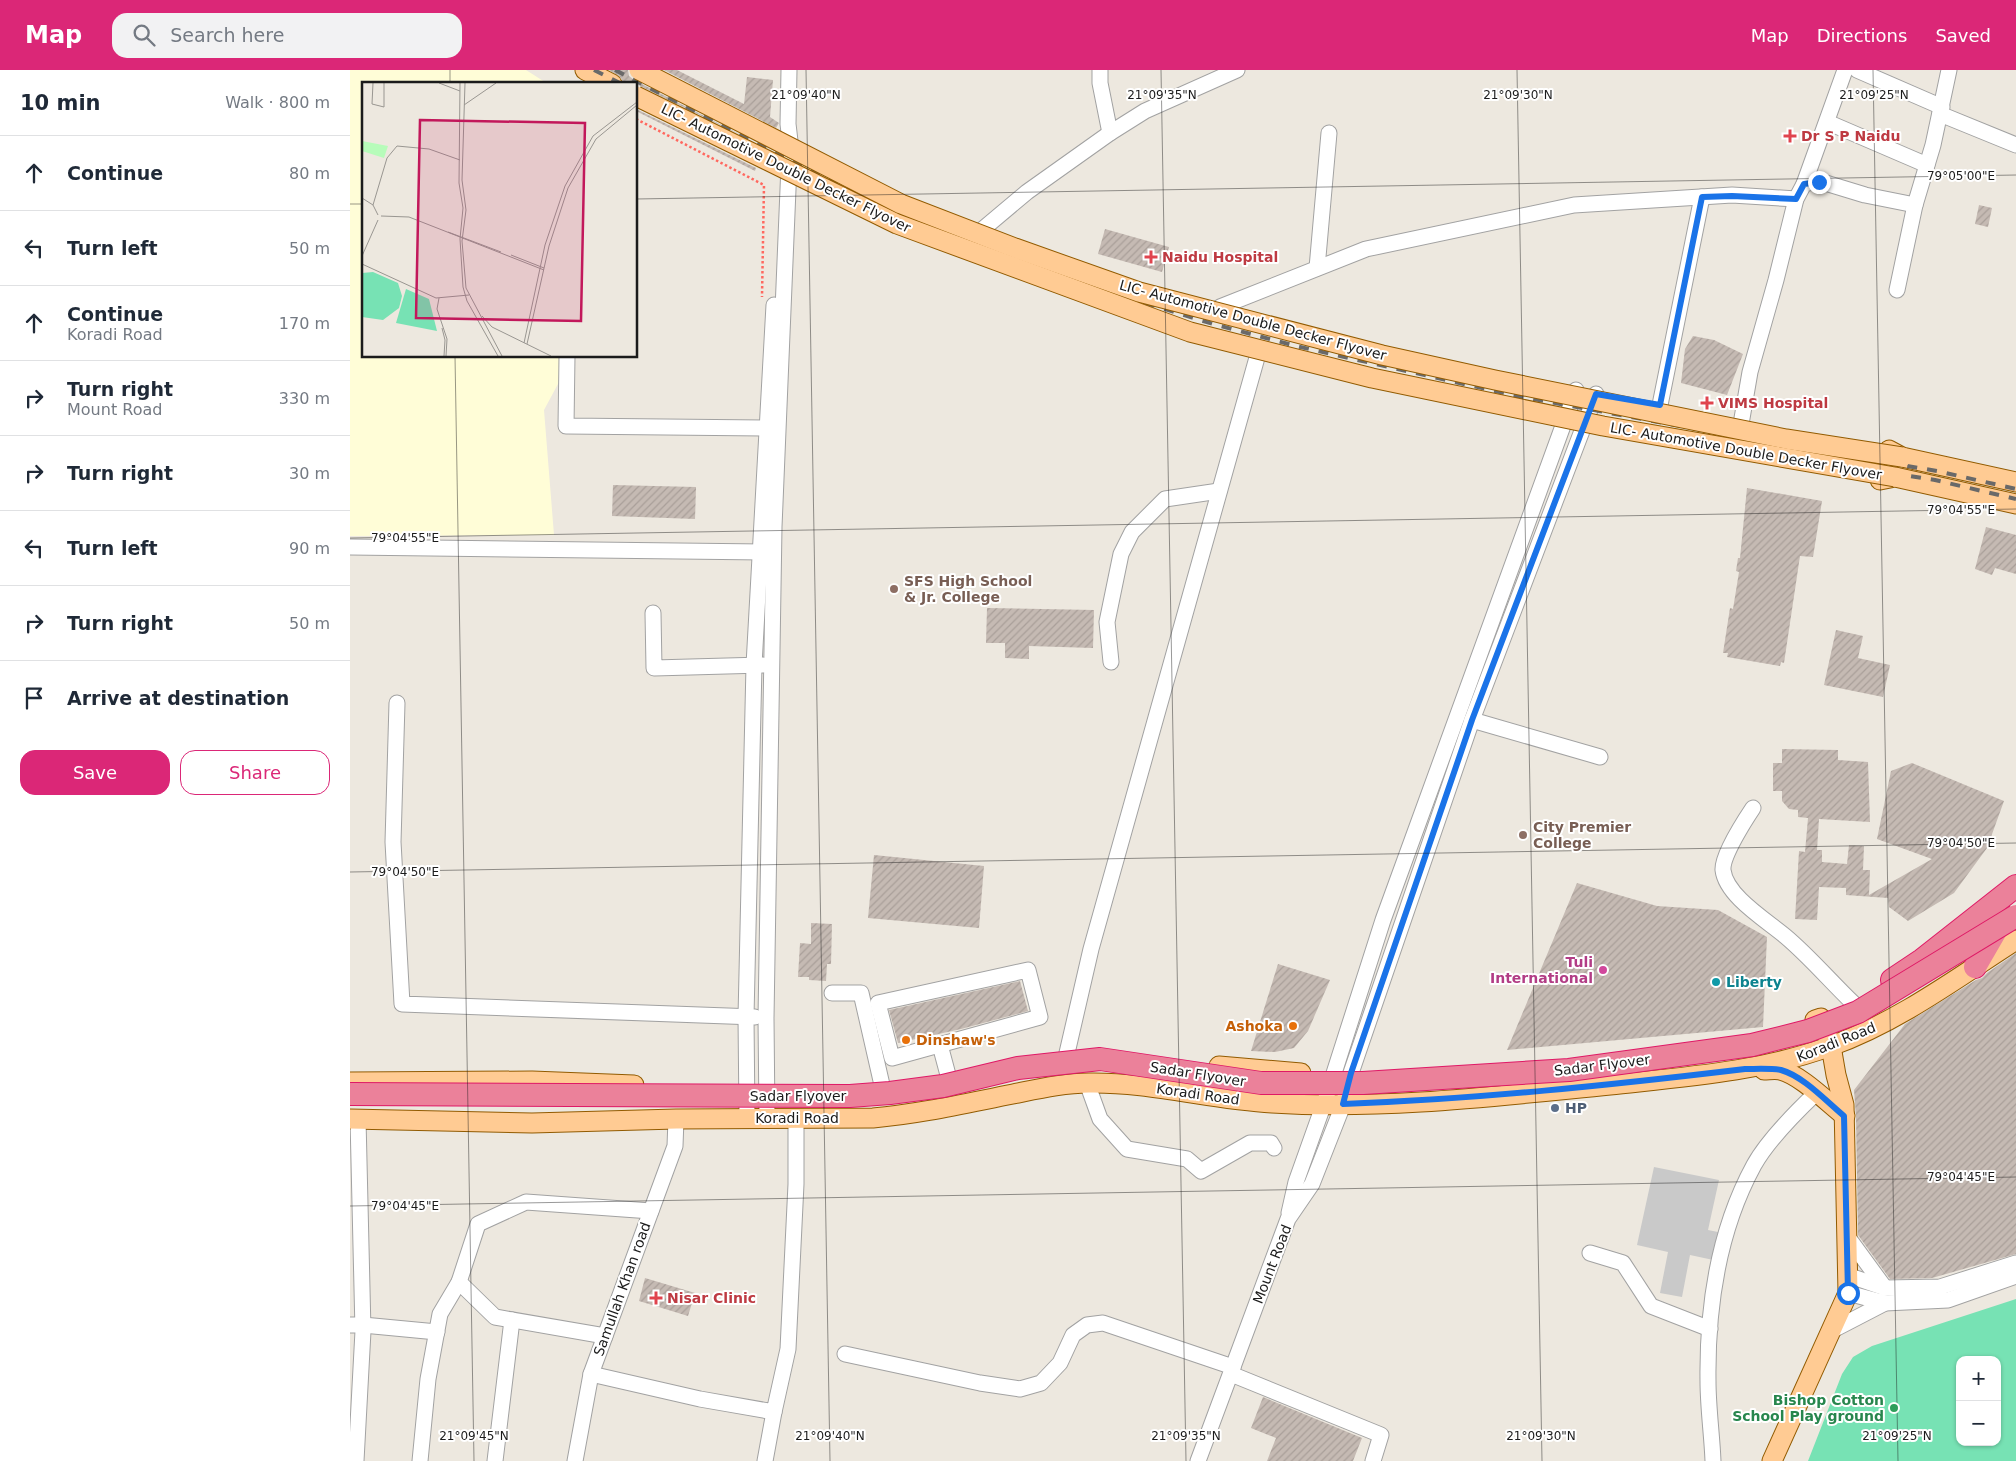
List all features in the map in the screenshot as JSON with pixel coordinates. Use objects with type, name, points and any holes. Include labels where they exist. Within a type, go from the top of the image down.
[{"type":"highway","points":[[1821,1018],[1853,1003],[1890,982],[1922,960],[2016,886]]},
{"type":"highway","points":[[1975,966],[2005,915],[2016,908]]},
{"type":"highway","name":"Sadar Flyover","points":[[350,1094],[850,1096],[890,1094],[943,1086],[1018,1068],[1100,1058],[1261,1083],[1363,1083],[1569,1070],[1752,1045],[1808,1031],[1858,1012],[2016,916]]},
{"type":"highway","name":"Sadar Flyover","points":[[353,1114],[680,1106],[841,1105],[895,1102],[1055,1074],[1102,1070],[1267,1093],[1312,1094],[1558,1080],[1716,1062],[1766,1054],[1817,1040],[1860,1022],[1940,976],[2016,928]]},
{"type":"main road","points":[[575,70],[598,82]]},
{"type":"main road","points":[[585,70],[608,82]]},
{"type":"main road","name":"LIC- Automotive Double Decker Flyover","points":[[640,70],[901,204],[1015,248],[1139,292],[1382,355],[1495,380],[1786,439],[1902,457]]},
{"type":"main road","points":[[653,70],[786,134],[900,199],[1137,285],[1388,351],[1596,394],[1660,405],[1741,424],[1878,444],[1902,457],[2016,482]]},
{"type":"main road","name":"LIC- Automotive Double Decker Flyover","points":[[638,97],[897,224],[1190,332],[1372,378],[1603,426],[1895,477],[2016,504]]},
{"type":"main road","points":[[638,102],[886,226],[1123,316],[1382,388],[1871,481],[1895,477]]},
{"type":"main road","name":"Koradi Road","points":[[353,1114],[532,1123],[676,1119],[796,1119],[903,1115],[1056,1086],[1087,1083],[1124,1084],[1269,1103],[1323,1105],[1422,1102],[1503,1096],[1745,1069],[1790,1060],[1867,1032],[2016,940]]},
{"type":"main road","points":[[350,1082],[532,1081],[676,1087],[767,1086],[825,1088],[900,1084],[1022,1058],[1091,1051],[1132,1053],[1230,1068],[1285,1073],[1342,1073],[1523,1064],[1623,1053],[1784,1029],[1821,1018],[1831,1046],[1844,1105],[1848,1284],[1831,1331],[1772,1461]]},
{"type":"main road","points":[[1745,1069],[1780,1070],[1807,1083],[1844,1116]]},
{"type":"street","points":[[747,1118],[746,1017],[754,666],[767,552],[789,70]]},
{"type":"street","points":[[1100,70],[1100,83],[1110,132]]},
{"type":"street","points":[[964,256],[983,229],[1027,192],[1110,132],[1145,111],[1237,70]]},
{"type":"street","points":[[1741,424],[1750,372],[1796,199],[1804,184],[1845,70]]},
{"type":"street","points":[[1857,70],[2016,145]]},
{"type":"street","points":[[1896,290],[1914,205],[1927,165],[1950,70]]},
{"type":"street","points":[[1827,122],[1927,165]]},
{"type":"street","points":[[1318,268],[1329,133]]},
{"type":"street","points":[[767,1118],[766,1018],[772,665],[767,552],[767,428],[784,175]]},
{"type":"street","points":[[1804,184],[1819,182],[1865,195],[1914,205]]},
{"type":"street","points":[[1220,307],[1366,248],[1574,205],[1732,196],[1796,199]]},
{"type":"street","points":[[1660,405],[1702,197]]},
{"type":"street","points":[[1067,1053],[1091,949],[1258,354]]},
{"type":"street","points":[[567,358],[566,426],[767,428]]},
{"type":"street","points":[[1288,1219],[1296,1182],[1323,1105],[1342,1073],[1383,920],[1576,390]]},
{"type":"street","name":"Mount Road","points":[[1198,1461],[1288,1219],[1312,1184],[1343,1104],[1342,1073],[1472,720],[1596,394]]},
{"type":"street","points":[[1111,662],[1107,622],[1121,554],[1132,532],[1165,499],[1219,490]]},
{"type":"street","points":[[350,547],[767,552]]},
{"type":"street","points":[[653,613],[654,668],[772,665]]},
{"type":"street","points":[[397,704],[393,842],[402,1004],[766,1018]]},
{"type":"street","points":[[1472,720],[1600,757]]},
{"type":"street","points":[[1752,808],[1731,844],[1723,868],[1729,886],[1754,912],[1785,936],[1853,1003]]},
{"type":"street","points":[[1028,970],[1040,1018],[940,1045],[892,1058],[878,1002],[1028,970]]},
{"type":"street","points":[[832,994],[861,993],[882,1085]]},
{"type":"street","points":[[940,1045],[948,1075]]},
{"type":"street","points":[[1087,1083],[1100,1119],[1126,1149],[1187,1159],[1201,1171],[1250,1143],[1271,1143],[1274,1148]]},
{"type":"street","points":[[1713,1461],[1708,1382],[1710,1329],[1716,1278],[1728,1224],[1755,1164],[1791,1116],[1816,1093]]},
{"type":"street","points":[[353,1114],[357,1325],[356,1461]]},
{"type":"street","name":"Samullah Khan road","points":[[575,1461],[591,1374],[675,1146],[676,1119]]},
{"type":"street","points":[[765,1461],[788,1349],[796,1184],[796,1119]]},
{"type":"street","points":[[420,1461],[428,1379],[440,1314],[459,1282],[478,1224],[526,1202],[651,1211]]},
{"type":"street","points":[[1847,1236],[1885,1295]]},
{"type":"street","points":[[1590,1253],[1623,1263],[1651,1306],[1710,1329]]},
{"type":"street","points":[[1831,1331],[1885,1295],[1940,1287],[2016,1263]]},
{"type":"street","points":[[1848,1284],[1885,1295],[1948,1300],[2016,1276]]},
{"type":"street","points":[[459,1282],[495,1317],[605,1336]]},
{"type":"street","points":[[495,1461],[512,1320]]},
{"type":"street","points":[[845,1354],[980,1384],[1020,1389],[1041,1383],[1060,1363],[1073,1335],[1086,1325],[1103,1323],[1232,1370],[1381,1435],[1373,1461]]},
{"type":"street","points":[[357,1325],[437,1332]]},
{"type":"street","points":[[591,1374],[700,1399],[774,1412]]},
{"type":"path","points":[[638,120],[764,185],[761,311],[774,310]]},
{"type":"shaded area","points":[[350,70],[526,70],[545,82],[362,82],[362,358],[572,358],[544,410],[554,535],[350,536]]},
{"type":"shaded area","points":[[1654,1167],[1719,1180],[1708,1230],[1723,1233],[1718,1261],[1690,1255],[1682,1297],[1660,1293],[1668,1252],[1637,1245]]},
{"type":"green space","name":"Bishop Cotton School Play ground","points":[[2016,1299],[2016,1461],[1808,1461],[1842,1374],[1853,1357],[1872,1346]]},
{"type":"building","points":[[609,70],[628,70],[629,76],[638,82],[622,82],[621,78]]},
{"type":"building","points":[[664,70],[677,70],[744,104],[747,77],[773,80],[770,117],[779,123],[776,128]]},
{"type":"building","points":[[638,82],[749,139],[638,85]]},
{"type":"building","points":[[638,110],[756,168],[755,171],[638,112]]},
{"type":"building","points":[[1979,205],[1992,208],[1988,227],[1975,224]]},
{"type":"building","points":[[1105,229],[1169,247],[1162,272],[1098,254]]},
{"type":"building","points":[[1693,336],[1714,340],[1743,354],[1727,395],[1681,383],[1685,349]]},
{"type":"building","points":[[613,485],[696,487],[695,519],[612,516]]},
{"type":"building","points":[[1747,488],[1822,501],[1813,557],[1800,556],[1784,663],[1781,662],[1780,666],[1727,657],[1728,653],[1723,653],[1730,608],[1733,609],[1739,572],[1736,571],[1738,558],[1740,558]]},
{"type":"building","points":[[1986,527],[2016,535],[2016,574],[1995,568],[1992,575],[1975,569]]},
{"type":"building","points":[[987,608],[1094,610],[1093,648],[1029,646],[1029,659],[1005,658],[1005,643],[986,643]]},
{"type":"building","points":[[1836,630],[1863,636],[1858,658],[1890,665],[1883,697],[1824,685]]},
{"type":"building","points":[[1782,749],[1838,750],[1838,760],[1868,762],[1870,822],[1819,819],[1817,850],[1822,850],[1822,862],[1847,864],[1849,845],[1864,846],[1863,870],[1870,870],[1869,895],[1932,859],[1877,839],[1891,771],[1912,763],[2004,801],[1987,848],[1954,893],[1908,921],[1889,907],[1888,898],[1846,895],[1846,888],[1819,887],[1817,920],[1795,919],[1799,851],[1805,852],[1808,818],[1798,817],[1798,810],[1789,809],[1782,801],[1782,791],[1773,791],[1773,763],[1782,763]]},
{"type":"building","points":[[874,855],[984,866],[979,928],[868,918]]},
{"type":"building","name":"Tuli International","points":[[1577,883],[1657,906],[1718,910],[1767,937],[1763,1027],[1507,1050]]},
{"type":"building","points":[[811,923],[832,924],[831,964],[827,964],[826,981],[809,980],[809,977],[798,977],[800,943],[811,944]]},
{"type":"building","points":[[2016,953],[2016,1254],[1932,1278],[1890,1279],[1858,1235],[1854,1090],[1905,1024],[1982,978]]},
{"type":"building","points":[[1278,964],[1330,980],[1308,1031],[1294,1048],[1275,1052],[1251,1051]]},
{"type":"building","points":[[1020,981],[1028,1011],[898,1043],[889,1010]]},
{"type":"building","points":[[645,1278],[695,1293],[688,1316],[639,1301]]},
{"type":"building","points":[[1263,1397],[1362,1438],[1353,1461],[1267,1461],[1276,1438],[1251,1428]]},
{"type":"railway","points":[[594,70],[618,82]]},
{"type":"railway","points":[[615,70],[777,154],[909,215],[1012,256],[1113,293],[1213,324],[1296,346],[1517,396],[1937,471],[2016,489]]},
{"type":"railway","points":[[638,92],[773,162],[905,223],[1008,265],[1110,302],[1210,333],[1294,355],[1515,405],[1798,458],[1935,480],[2016,499]]},
{"type":"place","name":"Dr S P Naidu","points":[[1790,136]]},
{"type":"place","name":"Naidu Hospital","points":[[1151,257]]},
{"type":"place","name":"VIMS Hospital","points":[[1707,403]]},
{"type":"place","name":"SFS High School & Jr. College","points":[[894,589]]},
{"type":"place","name":"City Premier College","points":[[1523,835]]},
{"type":"place","name":"Tuli International","points":[[1603,970]]},
{"type":"place","name":"Liberty","points":[[1716,982]]},
{"type":"place","name":"Ashoka","points":[[1293,1026]]},
{"type":"place","name":"Dinshaw's","points":[[906,1040]]},
{"type":"place","name":"HP","points":[[1555,1108]]},
{"type":"place","name":"Nisar Clinic","points":[[656,1298]]},
{"type":"place","name":"Bishop Cotton School Play ground","points":[[1894,1408]]},
{"type":"route","points":[[1819,182],[1804,184],[1796,199],[1732,196],[1702,197],[1660,405],[1596,394],[1472,720],[1351,1073],[1343,1104],[1422,1102],[1503,1096],[1745,1069],[1780,1070],[1807,1083],[1844,1116],[1848,1293]]}]
